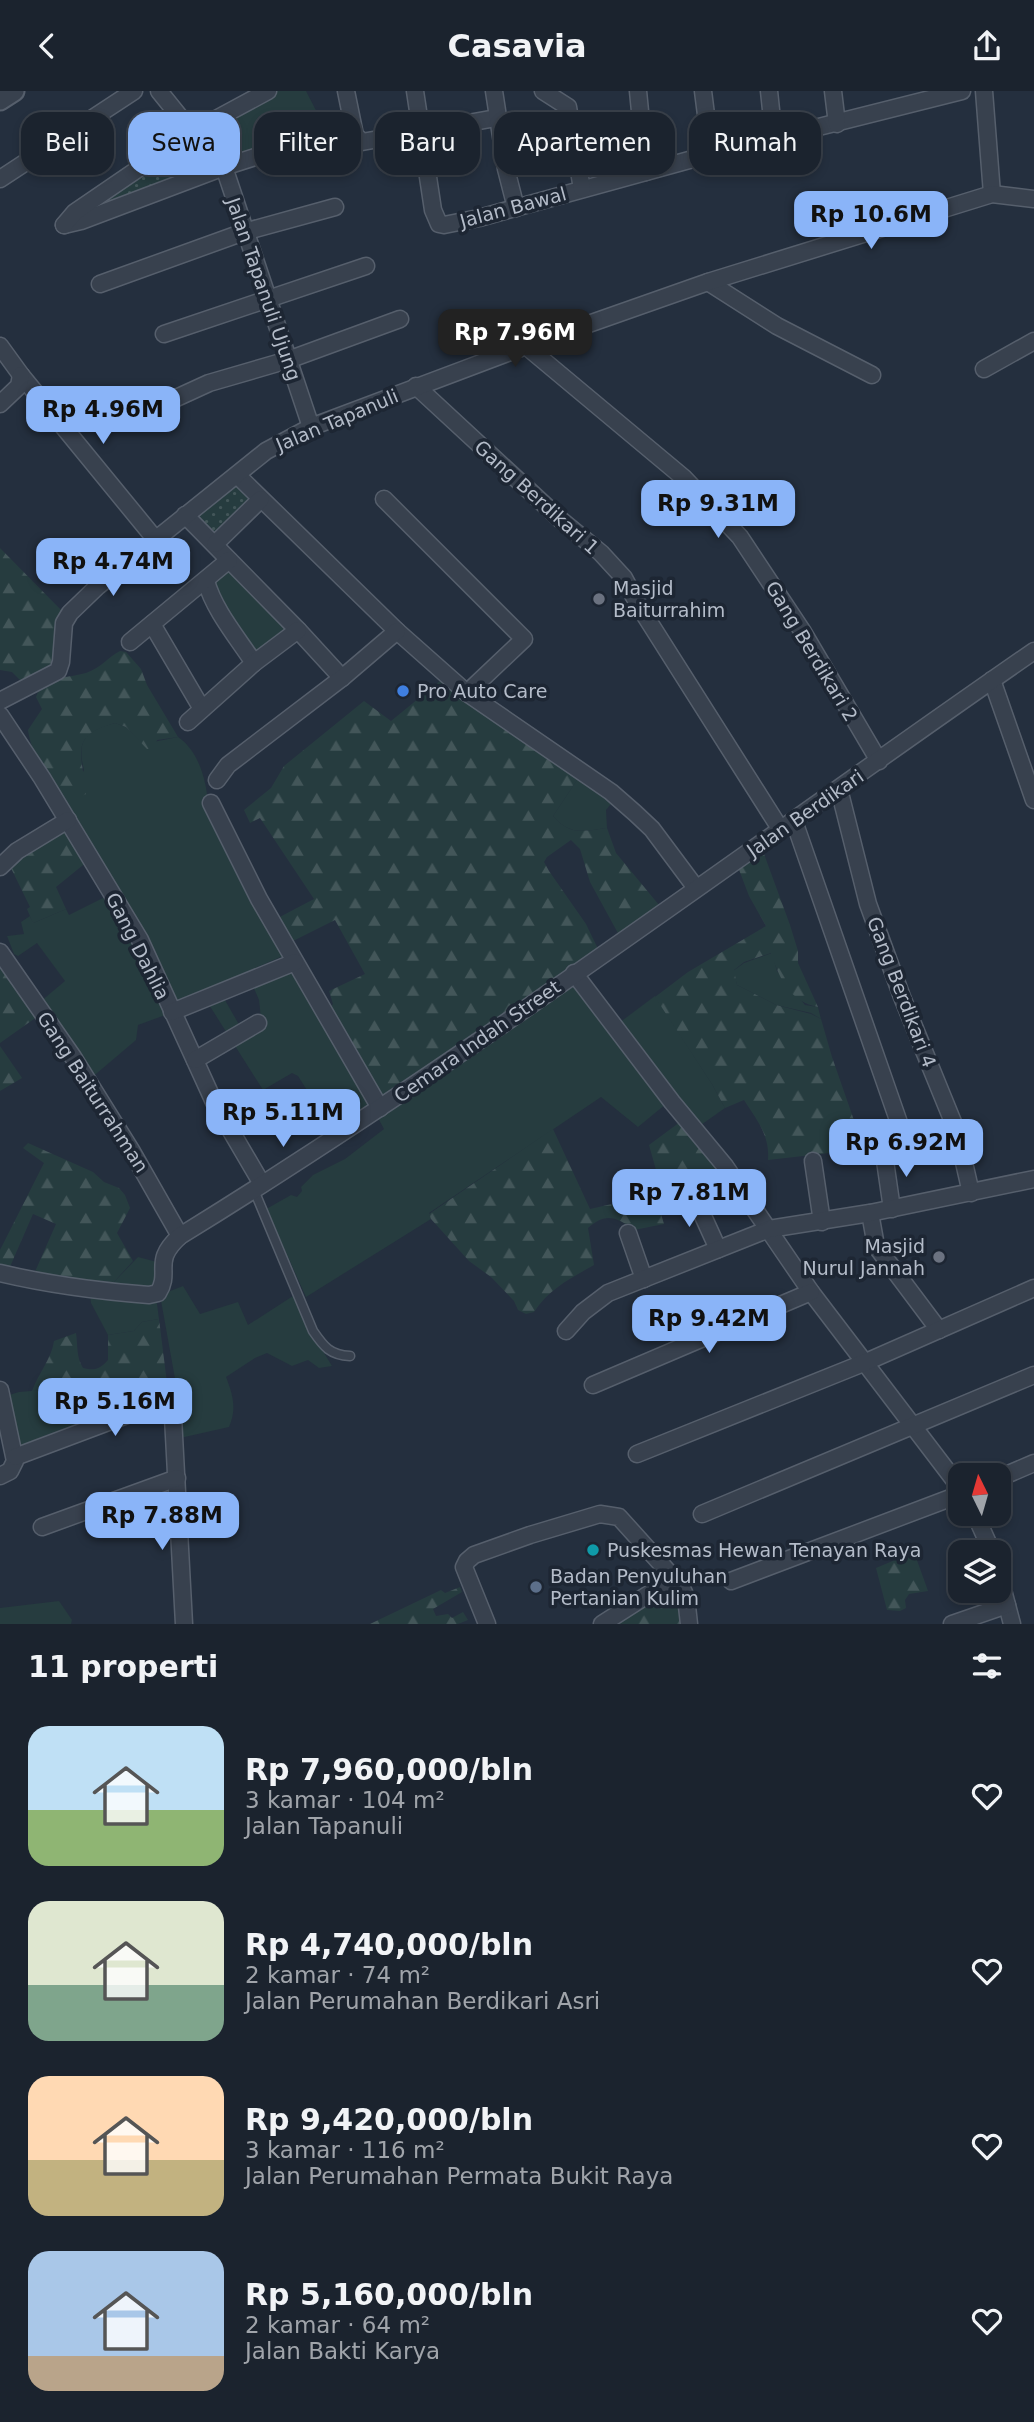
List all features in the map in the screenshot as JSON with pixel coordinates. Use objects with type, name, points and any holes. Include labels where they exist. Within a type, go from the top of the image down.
[{"type":"street","points":[[0,100],[14,91]]},
{"type":"street","points":[[0,180],[134,91]]},
{"type":"street","name":"Jalan Tapanuli Ujung","points":[[159,91],[176,112]]},
{"type":"street","points":[[229,112],[268,91]]},
{"type":"street","points":[[346,91],[355,135],[359,141],[375,140]]},
{"type":"street","name":"Jalan Bawal","points":[[415,91],[419,112]]},
{"type":"street","points":[[494,91],[496,112]]},
{"type":"street","points":[[543,91],[568,107],[582,188]]},
{"type":"street","points":[[638,91],[640,112]]},
{"type":"street","points":[[703,91],[706,112]]},
{"type":"street","points":[[769,91],[771,112]]},
{"type":"street","points":[[833,91],[837,124]]},
{"type":"street","name":"Jalan Bawal","points":[[821,128],[962,91]]},
{"type":"street","points":[[984,91],[992,194]]},
{"type":"street","points":[[129,175],[75,212],[64,225],[203,175]]},
{"type":"street","name":"Jalan Tapanuli Ujung","points":[[226,175],[311,427]]},
{"type":"street","name":"Jalan Bawal","points":[[428,175],[433,210],[439,223],[449,225],[634,175]]},
{"type":"street","points":[[508,175],[516,208]]},
{"type":"street","name":"Jalan Tapanuli","points":[[0,701],[58,671],[64,624],[70,613],[98,586],[266,451],[311,427],[416,386],[708,282],[992,194],[1034,199]]},
{"type":"street","points":[[100,284],[244,232],[335,207]]},
{"type":"street","points":[[164,334],[366,266]]},
{"type":"street","points":[[708,282],[777,326],[872,375]]},
{"type":"street","points":[[160,405],[209,383],[288,360],[400,319]]},
{"type":"street","points":[[984,369],[1034,341]]},
{"type":"street","points":[[0,346],[156,540]]},
{"type":"street","name":"Gang Berdikari 2","points":[[526,346],[684,478],[740,537],[803,632],[879,761]]},
{"type":"street","points":[[0,404],[19,386],[21,375]]},
{"type":"street","name":"Gang Berdikari 1","points":[[416,386],[561,520],[601,553],[624,578],[639,606],[787,826],[905,1140]]},
{"type":"street","points":[[237,475],[397,631],[467,693],[530,739],[611,792],[652,828],[696,888]]},
{"type":"street","points":[[215,544],[261,499]]},
{"type":"street","points":[[384,499],[524,639],[467,693]]},
{"type":"street","points":[[185,515],[298,629],[342,678]]},
{"type":"street","points":[[130,642],[229,560]]},
{"type":"street","points":[[206,581],[218,609],[254,663]]},
{"type":"street","points":[[152,624],[202,709]]},
{"type":"street","points":[[188,722],[254,663],[298,629]]},
{"type":"street","points":[[217,779],[230,763],[342,678],[397,631]]},
{"type":"street","name":"Jalan Berdikari","points":[[574,974],[1034,651]]},
{"type":"street","points":[[992,680],[1034,800]]},
{"type":"street","name":"Gang Dahlia","points":[[0,715],[68,820],[140,940],[214,1102],[258,1187]]},
{"type":"street","name":"Gang Berdikari 4","points":[[839,789],[868,904],[953,1122],[971,1193]]},
{"type":"street","points":[[211,803],[259,899],[380,1108]]},
{"type":"street","points":[[0,867],[17,851],[68,820]]},
{"type":"street","name":"Gang Baiturrahman","points":[[0,952],[74,1057],[180,1236]]},
{"type":"street","points":[[172,1012],[295,962]]},
{"type":"street","points":[[574,974],[725,1166],[811,1292],[948,1474]]},
{"type":"street","name":"Cemara Indah Street","points":[[0,1273],[49,1285],[154,1295],[161,1287],[165,1251],[180,1236],[380,1108],[574,974]]},
{"type":"street","points":[[195,1060],[258,1023]]},
{"type":"street","points":[[884,1154],[892,1209]]},
{"type":"street","points":[[813,1161],[822,1222]]},
{"type":"street","points":[[566,1331],[583,1312],[608,1293],[769,1229],[892,1209],[1034,1179]]},
{"type":"street","points":[[693,1194],[718,1249]]},
{"type":"street","points":[[870,1213],[876,1246],[939,1330]]},
{"type":"street","points":[[628,1233],[644,1279]]},
{"type":"street","points":[[637,1454],[866,1362],[1034,1288]]},
{"type":"street","points":[[593,1384],[811,1292]]},
{"type":"street","points":[[702,1514],[1034,1375]]},
{"type":"street","points":[[0,1391],[15,1457],[14,1467],[0,1476]]},
{"type":"street","points":[[15,1457],[172,1398],[184,1624]]},
{"type":"street","points":[[1012,1472],[1034,1463]]},
{"type":"street","points":[[42,1527],[177,1478]]},
{"type":"street","points":[[731,1581],[948,1497]]},
{"type":"street","points":[[487,1624],[464,1567],[467,1561],[474,1555],[530,1535],[600,1514],[619,1517],[674,1578],[685,1592],[689,1624]]},
{"type":"street","points":[[602,1624],[674,1578]]},
{"type":"street","points":[[952,1624],[1007,1605],[1012,1624]]},
{"type":"lane","points":[[258,1187],[313,1331],[327,1350],[350,1356]]},
{"type":"green space","points":[[277,91],[306,91],[317,112],[254,112],[254,153],[240,157],[238,112]]},
{"type":"green space","points":[[136,175],[197,175],[91,213],[83,210]]},
{"type":"green space","points":[[236,481],[254,501],[215,538],[195,515]]},
{"type":"green space","points":[[0,548],[64,613],[56,664],[25,685],[12,672],[0,670]]},
{"type":"green space","points":[[231,567],[289,628],[254,655],[212,584]]},
{"type":"green space","points":[[120,651],[126,652],[141,669],[147,685],[178,737],[157,740],[154,748],[147,749],[126,727],[115,723],[90,734],[81,749],[86,794],[65,806],[43,769],[30,740],[28,730],[42,709],[36,697],[51,681],[91,671]]},
{"type":"green space","points":[[440,681],[501,726],[579,777],[553,816],[565,827],[577,831],[607,828],[616,853],[659,905],[619,935],[590,882],[580,849],[571,840],[544,862],[586,924],[599,951],[379,1100],[327,1012],[333,1004],[329,991],[365,974],[335,920],[289,943],[274,920],[314,899],[260,818],[250,823],[244,810],[271,788],[284,766],[364,701],[391,721]]},
{"type":"green space","points":[[115,723],[126,727],[143,744],[178,737],[191,750],[204,777],[208,805],[290,953],[174,1003],[110,878],[65,806],[84,770],[81,751],[86,738],[97,729]]},
{"type":"green space","points":[[579,777],[615,799],[606,810],[607,828],[577,831],[565,827],[553,816]]},
{"type":"green space","points":[[66,825],[88,861],[56,887],[66,909],[33,923],[27,909],[30,907],[8,862]]},
{"type":"green space","points":[[764,854],[790,925],[798,951],[798,963],[818,1007],[800,1000],[787,988],[771,953],[744,962],[734,970],[737,985],[776,1005],[821,1019],[864,1149],[768,1160],[765,1136],[744,1100],[725,1108],[655,997],[688,972],[766,926],[749,896],[738,867]]},
{"type":"green space","points":[[109,895],[168,1014],[138,1025],[136,1040],[90,1079],[40,1002],[65,981],[37,943],[18,956],[14,954],[7,936],[24,934],[21,922],[30,916],[33,923],[66,909],[69,915]]},
{"type":"green space","points":[[772,953],[777,971],[805,1005],[818,1007],[821,1019],[811,1013],[776,1005],[737,985],[733,971],[744,963]]},
{"type":"green space","points":[[0,956],[41,1014],[0,1043]]},
{"type":"green space","points":[[292,970],[372,1106],[332,1130],[298,1076],[292,1073],[263,1090],[206,1000],[222,995],[241,1028],[261,1018],[259,1000],[252,984]]},
{"type":"green space","points":[[574,984],[666,1104],[638,1127],[601,1097],[429,1213],[431,1219],[306,1297],[265,1206],[268,1208],[291,1195],[297,1197],[302,1191],[301,1187],[313,1175],[345,1159],[384,1129],[377,1116]]},
{"type":"green space","points":[[655,996],[725,1108],[698,1127],[619,1023]]},
{"type":"green space","points":[[0,1046],[22,1078],[0,1091]]},
{"type":"green space","points":[[680,1122],[723,1172],[700,1182],[659,1207],[664,1224],[634,1230],[617,1219],[606,1218],[594,1223],[588,1228],[594,1265],[554,1290],[534,1312],[526,1314],[518,1310],[514,1301],[491,1277],[469,1261],[429,1214],[553,1129],[590,1209],[638,1198],[660,1184],[649,1145]]},
{"type":"green space","points":[[28,1143],[93,1172],[104,1182],[119,1188],[125,1195],[130,1208],[117,1233],[133,1261],[111,1285],[34,1274],[56,1224],[33,1214],[9,1269],[0,1267],[0,1250],[44,1163],[23,1148]]},
{"type":"green space","points":[[138,1257],[157,1262],[152,1285],[111,1285]]},
{"type":"green space","points":[[183,1286],[200,1314],[238,1302],[248,1325],[293,1296],[332,1366],[319,1368],[308,1360],[292,1366],[267,1353],[255,1358],[226,1377],[233,1402],[229,1427],[180,1438],[179,1401],[160,1295]]},
{"type":"green space","points":[[90,1293],[156,1296],[159,1319],[142,1322],[134,1331],[108,1335],[91,1303]]},
{"type":"green space","points":[[159,1319],[168,1391],[165,1394],[116,1410],[115,1401],[108,1392],[77,1387],[32,1391],[51,1354],[54,1341],[76,1333],[78,1356],[83,1368],[94,1369],[108,1360],[108,1335],[134,1331],[142,1322]]},
{"type":"green space","points":[[77,1387],[108,1392],[115,1401],[116,1410],[107,1416],[35,1440],[21,1449],[6,1396],[19,1392]]},
{"type":"green space","points":[[914,1552],[928,1591],[909,1594],[905,1600],[906,1608],[900,1611],[887,1610],[876,1568]]},
{"type":"green space","points":[[668,1586],[678,1588],[684,1624],[619,1624]]},
{"type":"green space","points":[[460,1587],[462,1592],[433,1609],[436,1616],[448,1614],[452,1618],[463,1612],[468,1620],[458,1624],[370,1624],[441,1590],[445,1593]]},
{"type":"green space","points":[[59,1601],[72,1620],[71,1624],[0,1624],[0,1608]]},
{"type":"place","name":"Masjid Baiturrahim","points":[[599,599]]},
{"type":"place","name":"Pro Auto Care","points":[[403,691]]},
{"type":"place","name":"Masjid Nurul Jannah","points":[[939,1257]]},
{"type":"place","name":"Puskesmas Hewan Tenayan Raya","points":[[593,1550]]},
{"type":"place","name":"Badan Penyuluhan Pertanian Kulim","points":[[536,1587]]}]
